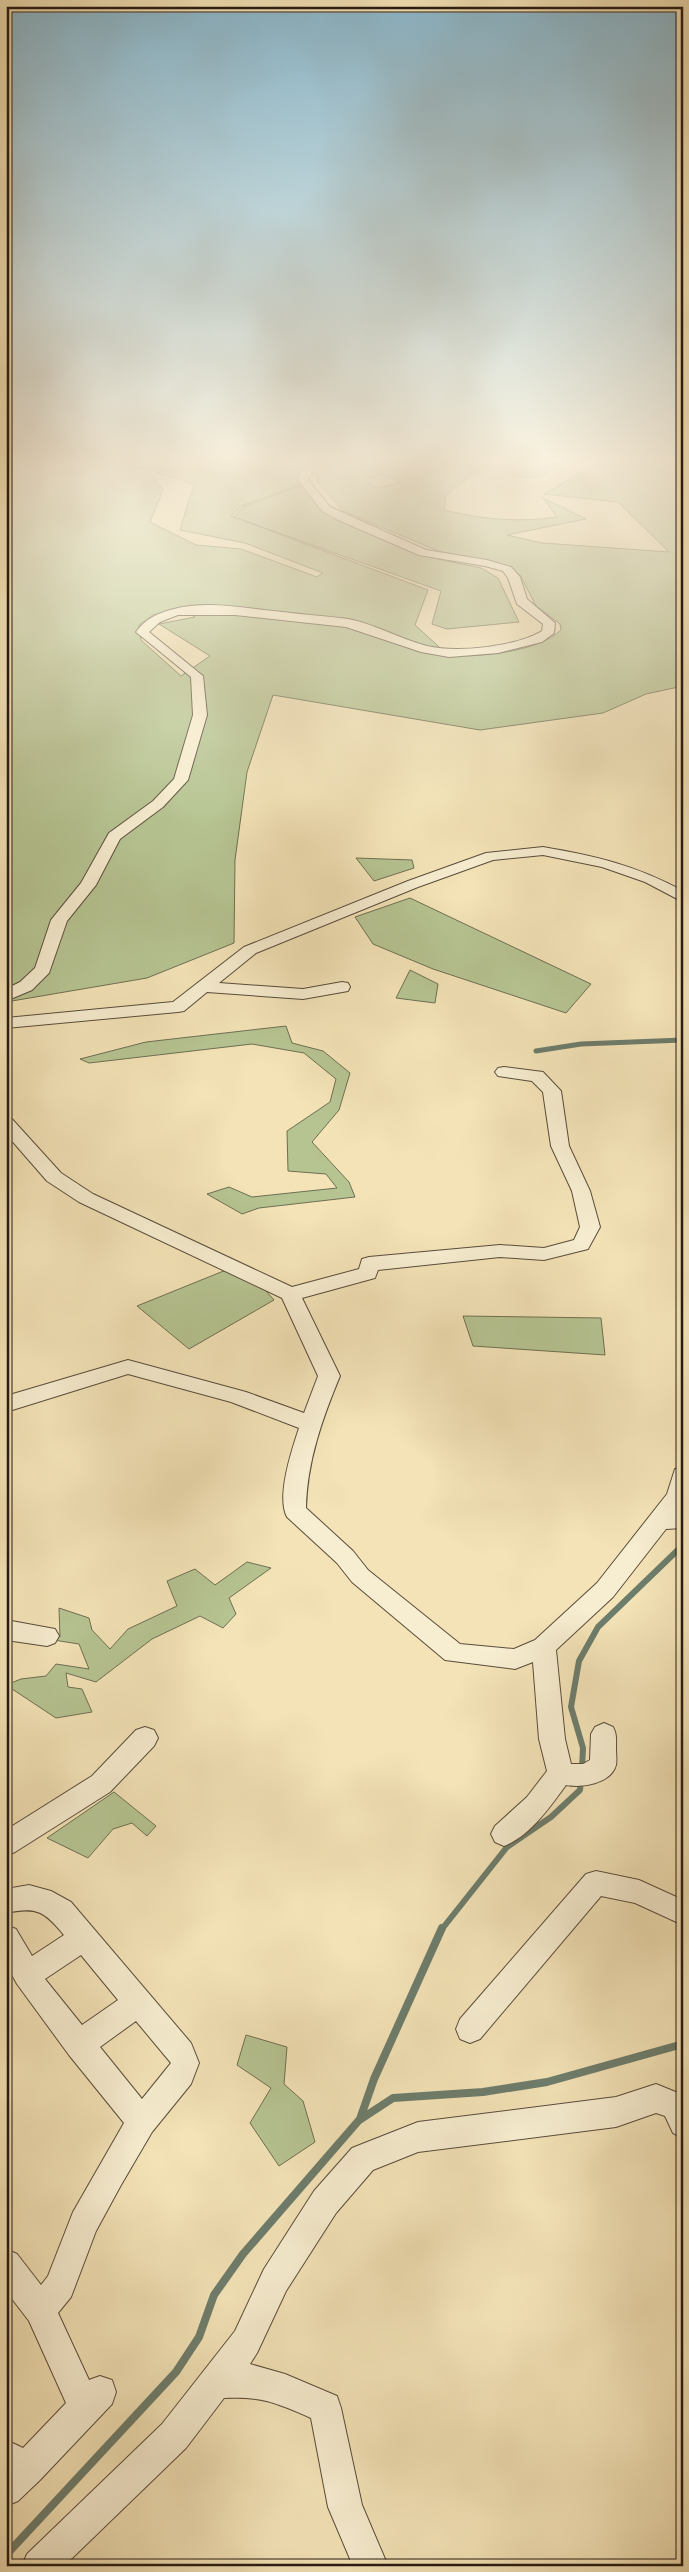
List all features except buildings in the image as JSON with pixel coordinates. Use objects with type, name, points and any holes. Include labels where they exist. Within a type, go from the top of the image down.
[{"type":"street","points":[[6,996],[26,986],[43,970],[59,920],[88,885],[114,836],[158,804],[180,780],[186,767],[200,715],[197,676],[142,632],[156,619],[176,612],[200,610],[235,611],[343,622],[429,650],[455,654],[520,644],[542,638],[550,631],[547,621],[521,600],[516,583]]},
{"type":"street","points":[[6,1023],[178,1007],[206,987],[250,950],[413,884],[492,856],[543,851],[606,863],[650,879],[683,897]]},
{"type":"street","points":[[206,987],[303,994],[342,987]]},
{"type":"street","points":[[290,1294],[368,1273],[369,1264],[500,1251],[544,1254],[581,1244],[590,1227],[581,1191],[560,1146],[552,1090],[537,1076],[504,1072]]},
{"type":"street","points":[[6,1123],[54,1177],[86,1198],[290,1294],[329,1376],[309,1423],[295,1489],[295,1511],[345,1557],[360,1576],[454,1653],[515,1659],[544,1647],[605,1590],[678,1497],[683,1475]]},
{"type":"street","points":[[6,1404],[128,1367],[142,1368],[238,1397],[309,1423]]},
{"type":"street","points":[[659,1521],[683,1518]]},
{"type":"street","points":[[6,1630],[47,1636]]},
{"type":"street","points":[[544,1647],[552,1740],[576,1774]]},
{"type":"street","points":[[504,1834],[536,1805],[576,1774],[603,1765],[604,1734]]},
{"type":"street","points":[[6,1844],[102,1784],[145,1738]]},
{"type":"street","points":[[470,2029],[596,1883],[640,1892],[683,1913]]},
{"type":"street","points":[[6,1900],[28,1897],[47,1900],[61,1911],[181,2052],[185,2063],[181,2074],[142,2122],[110,2174],[84,2223],[57,2292],[40,2310]]},
{"type":"street","points":[[6,1938],[36,1991],[142,2122]]},
{"type":"street","points":[[27,1975],[84,1938]]},
{"type":"street","points":[[79,2045],[138,2002]]},
{"type":"street","points":[[39,2566],[174,2436],[246,2342],[275,2280],[326,2202],[363,2160],[418,2137],[516,2123],[616,2112],[656,2098],[675,2106],[683,2124]]},
{"type":"street","points":[[6,2265],[40,2310],[92,2400],[14,2472]]},
{"type":"street","points":[[216,2382],[250,2380],[285,2390],[325,2408],[345,2507],[371,2566]]},
{"type":"green space","points":[[6,583],[409,583],[428,590],[415,625],[449,656],[508,652],[538,643],[561,630],[560,624],[536,606],[524,583],[683,583],[683,686],[646,694],[603,713],[480,730],[273,695],[247,772],[235,860],[234,943],[147,978],[6,1002],[6,790],[9,789],[6,786]],"holes":[[[180,608],[195,617],[159,624],[210,656],[181,676],[141,640],[139,625],[153,615]]]},
{"type":"green space","points":[[419,583],[500,583],[519,622],[447,629],[432,624],[441,591]]},
{"type":"green space","points":[[356,858],[412,860],[414,868],[374,881]]},
{"type":"green space","points":[[410,898],[591,984],[566,1013],[433,969],[373,944],[355,917]]},
{"type":"green space","points":[[410,970],[438,984],[435,1003],[396,998]]},
{"type":"green space","points":[[286,1026],[292,1043],[323,1051],[350,1073],[339,1110],[312,1142],[349,1182],[355,1197],[259,1208],[242,1214],[207,1194],[229,1187],[252,1197],[337,1188],[326,1174],[288,1171],[287,1131],[330,1102],[336,1079],[304,1053],[252,1044],[89,1063],[80,1059],[146,1042]]},
{"type":"green space","points":[[226,1270],[257,1281],[274,1300],[189,1349],[137,1306]]},
{"type":"green space","points":[[463,1316],[601,1318],[605,1355],[473,1346]]},
{"type":"green space","points":[[247,1562],[271,1568],[229,1598],[236,1614],[223,1628],[200,1616],[152,1639],[96,1682],[66,1673],[68,1687],[82,1689],[92,1712],[56,1718],[6,1685],[21,1679],[46,1676],[56,1664],[89,1669],[79,1644],[47,1639],[51,1629],[60,1637],[59,1608],[89,1618],[92,1630],[110,1649],[128,1629],[177,1606],[167,1581],[195,1569],[215,1585]]},
{"type":"green space","points":[[114,1792],[156,1826],[147,1836],[132,1823],[113,1829],[88,1858],[47,1838]]},
{"type":"green space","points":[[246,2035],[287,2047],[284,2084],[303,2101],[315,2142],[279,2166],[250,2123],[271,2088],[237,2065]]},
{"type":"waterway","points":[[536,1051],[581,1044],[683,1040]]},
{"type":"waterway","points":[[582,1769],[583,1748],[571,1707],[579,1661],[598,1627],[683,1545]]},
{"type":"waterway","points":[[442,1929],[507,1847],[551,1817],[580,1790],[581,1780]]},
{"type":"waterway","points":[[6,2555],[176,2372],[199,2337],[214,2295],[243,2254],[360,2119],[374,2079],[442,1928]]},
{"type":"waterway","points":[[361,2119],[393,2098],[483,2092],[547,2082],[683,2044]]}]
